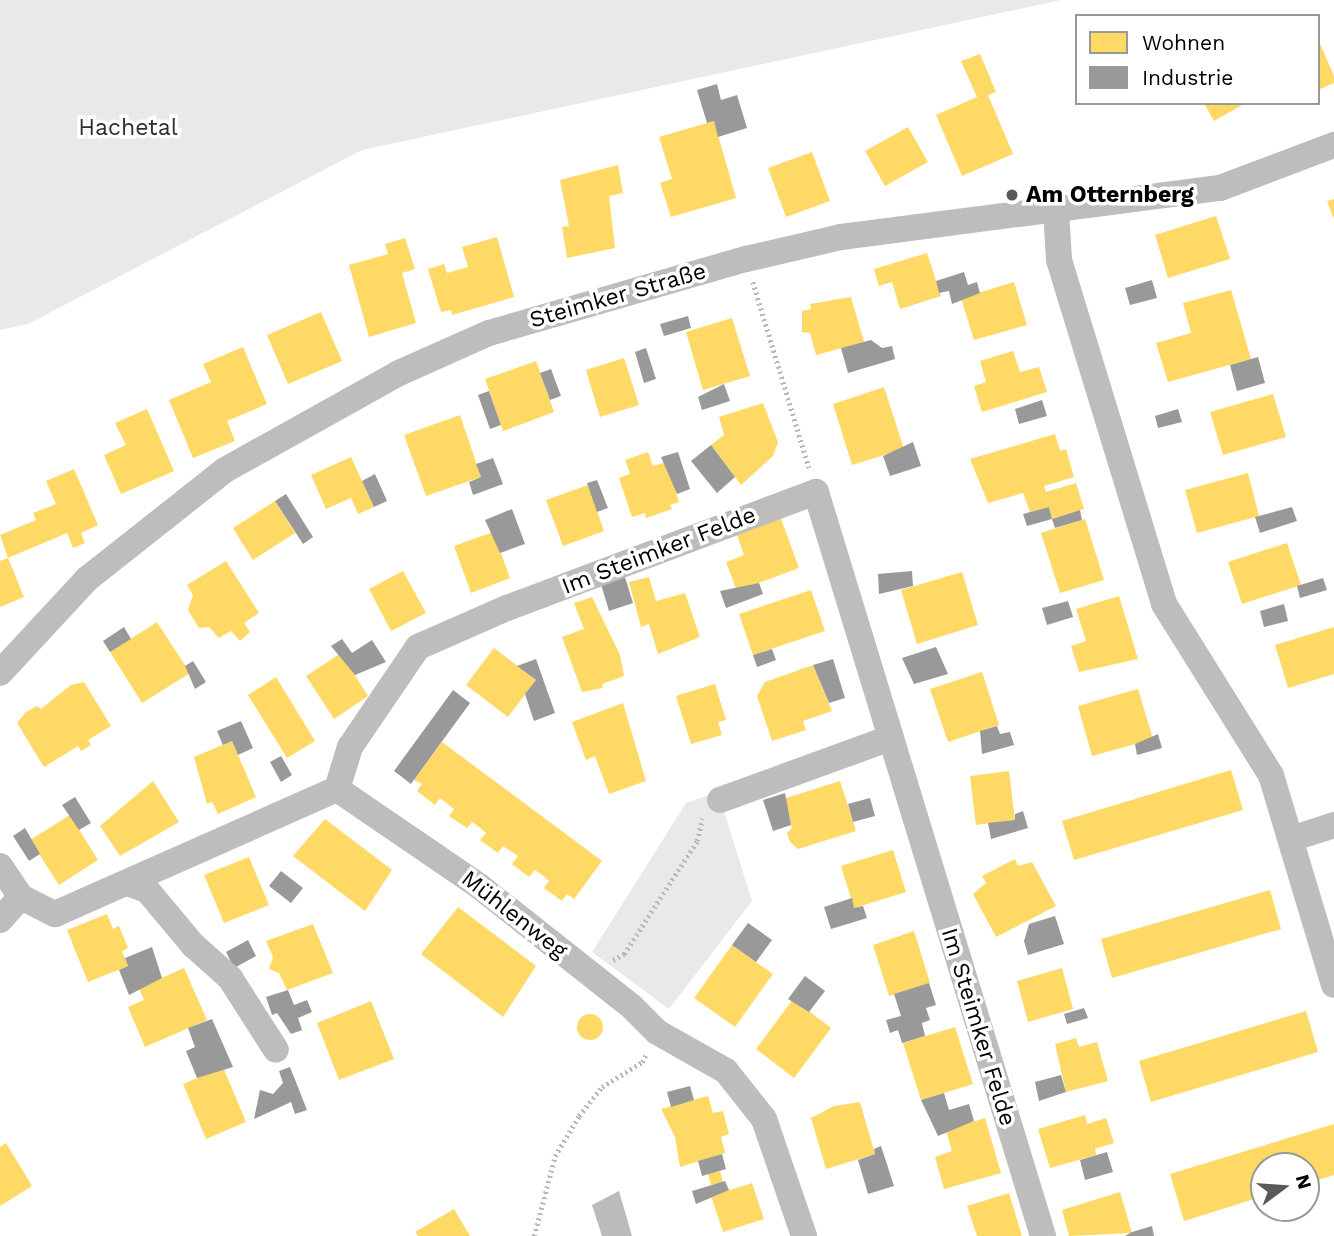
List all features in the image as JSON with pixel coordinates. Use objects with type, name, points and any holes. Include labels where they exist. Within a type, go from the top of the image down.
[{"type":"street","name":"Steimker Straße","points":[[0,673],[87,579],[225,470],[399,373],[489,333],[747,259],[841,237],[1220,188],[1334,145]]},
{"type":"street","points":[[1056,209],[1059,260],[1164,604],[1271,775],[1334,985]]},
{"type":"street","name":"Im Steimker Felde","points":[[337,789],[350,747],[418,647],[507,608],[816,492],[888,739],[1043,1236]]},
{"type":"street","points":[[720,800],[888,739]]},
{"type":"street","points":[[0,866],[21,897],[55,914],[337,789]]},
{"type":"street","name":"Mühlenweg","points":[[337,789],[479,886],[586,971],[657,1032],[726,1071],[764,1119],[804,1236]]},
{"type":"street","points":[[1291,839],[1334,825]]},
{"type":"street","points":[[127,883],[147,890],[193,945],[230,978],[276,1050]]},
{"type":"street","points":[[0,920],[21,897]]},
{"type":"path","points":[[747,259],[816,492]]},
{"type":"path","points":[[586,971],[624,954],[697,841],[704,814],[720,800]]},
{"type":"path","points":[[534,1236],[555,1156],[602,1087],[642,1062],[657,1032]]},
{"type":"green space","name":"Hachetal","points":[[0,0],[1061,0],[362,150],[28,324],[0,330]]},
{"type":"green space","points":[[718,792],[752,901],[669,1009],[592,952],[686,803]]},
{"type":"shaded area","points":[[619,1191],[632,1236],[602,1236],[592,1205]]},
{"type":"building: Wohnen","points":[[1320,44],[1334,76],[1334,83],[1320,89]]},
{"type":"building: Wohnen","points":[[980,54],[996,92],[988,95],[1013,154],[962,176],[936,115],[977,97],[961,61]]},
{"type":"building: Wohnen","points":[[1205,105],[1242,105],[1214,121]]},
{"type":"building: Wohnen","points":[[714,121],[736,198],[671,217],[660,183],[672,179],[659,137]]},
{"type":"building: Wohnen","points":[[908,127],[928,162],[885,186],[865,151]]},
{"type":"building: Wohnen","points":[[812,152],[830,201],[786,217],[768,168]]},
{"type":"building: Wohnen","points":[[618,165],[623,193],[609,196],[615,248],[567,258],[562,227],[569,226],[560,180]]},
{"type":"building: Wohnen","points":[[1334,199],[1334,219],[1327,201]]},
{"type":"building: Wohnen","points":[[1216,216],[1230,259],[1168,278],[1155,235]]},
{"type":"building: Wohnen","points":[[497,237],[514,297],[452,315],[451,310],[441,312],[428,269],[444,264],[447,273],[468,267],[462,247]]},
{"type":"building: Wohnen","points":[[405,238],[415,269],[402,273],[416,323],[369,337],[349,265],[388,254],[385,244]]},
{"type":"building: Wohnen","points":[[927,253],[941,296],[900,309],[892,282],[879,286],[874,269]]},
{"type":"building: Wohnen","points":[[1014,282],[1027,325],[974,340],[961,298]]},
{"type":"building: Wohnen","points":[[1231,290],[1251,359],[1168,382],[1156,343],[1191,333],[1183,303]]},
{"type":"building: Wohnen","points":[[851,297],[864,342],[816,355],[810,333],[802,332],[802,311],[811,309],[810,304]]},
{"type":"building: Wohnen","points":[[321,312],[342,361],[288,384],[267,335]]},
{"type":"building: Wohnen","points":[[732,318],[750,376],[703,390],[686,332]]},
{"type":"building: Wohnen","points":[[243,347],[267,404],[227,421],[235,441],[193,458],[169,400],[211,382],[203,364]]},
{"type":"building: Wohnen","points":[[1013,351],[1020,372],[1039,367],[1047,392],[982,412],[974,386],[986,382],[980,361]]},
{"type":"building: Wohnen","points":[[624,358],[639,405],[600,417],[586,370]]},
{"type":"building: Wohnen","points":[[536,361],[554,412],[503,431],[485,379]]},
{"type":"building: Wohnen","points":[[884,387],[904,449],[852,465],[833,404]]},
{"type":"building: Wohnen","points":[[1273,394],[1286,437],[1223,455],[1210,412]]},
{"type":"building: Wohnen","points":[[763,403],[778,442],[773,456],[741,485],[711,445],[724,435],[719,417]]},
{"type":"building: Wohnen","points":[[147,409],[174,471],[121,494],[104,455],[126,445],[115,423]]},
{"type":"building: Wohnen","points":[[460,415],[481,477],[426,496],[404,435]]},
{"type":"building: Wohnen","points":[[1055,434],[1060,451],[1066,449],[1074,477],[1044,486],[1046,492],[1076,483],[1084,509],[1052,519],[1049,507],[1030,512],[1023,493],[988,503],[970,459]]},
{"type":"building: Wohnen","points":[[648,452],[653,466],[666,462],[679,502],[670,505],[672,509],[646,518],[645,513],[632,517],[619,478],[630,474],[625,460]]},
{"type":"building: Wohnen","points":[[351,457],[374,507],[358,514],[351,498],[326,509],[311,475]]},
{"type":"building: Wohnen","points":[[74,469],[98,525],[81,533],[85,543],[73,548],[67,533],[8,558],[0,535],[36,520],[33,513],[56,504],[46,481]]},
{"type":"building: Wohnen","points":[[1248,473],[1259,516],[1197,533],[1185,490]]},
{"type":"building: Wohnen","points":[[588,485],[604,531],[563,546],[546,500]]},
{"type":"building: Wohnen","points":[[275,501],[295,533],[253,560],[233,528]]},
{"type":"building: Wohnen","points":[[780,516],[799,568],[737,591],[726,562],[744,555],[736,532]]},
{"type":"building: Wohnen","points":[[1085,519],[1104,580],[1060,593],[1041,533]]},
{"type":"building: Wohnen","points":[[493,532],[510,578],[471,593],[454,546]]},
{"type":"building: Wohnen","points":[[1287,543],[1301,585],[1242,604],[1228,562]]},
{"type":"building: Wohnen","points":[[8,558],[24,597],[0,607],[0,561]]},
{"type":"building: Wohnen","points":[[226,561],[259,613],[244,623],[250,632],[240,641],[231,631],[219,638],[209,627],[199,628],[188,610],[193,595],[187,585]]},
{"type":"building: Wohnen","points":[[403,571],[426,613],[391,631],[369,589]]},
{"type":"building: Wohnen","points":[[962,572],[978,625],[917,644],[901,590]]},
{"type":"building: Wohnen","points":[[649,577],[656,601],[685,593],[700,637],[658,654],[649,624],[641,627],[629,582]]},
{"type":"building: Wohnen","points":[[811,590],[825,631],[753,655],[739,614]]},
{"type":"building: Wohnen","points":[[1119,596],[1138,659],[1079,672],[1071,646],[1086,641],[1076,609]]},
{"type":"building: Wohnen","points":[[592,597],[620,655],[624,676],[602,684],[603,688],[582,692],[562,637],[584,629],[574,603]]},
{"type":"building: Wohnen","points":[[157,622],[190,673],[142,703],[110,652]]},
{"type":"building: Wohnen","points":[[1334,627],[1334,674],[1288,688],[1275,645]]},
{"type":"building: Wohnen","points":[[494,648],[536,680],[508,717],[466,685]]},
{"type":"building: Wohnen","points":[[341,653],[368,696],[334,719],[306,676]]},
{"type":"building: Wohnen","points":[[813,665],[832,711],[803,721],[806,730],[772,741],[757,696],[765,682]]},
{"type":"building: Wohnen","points":[[982,672],[999,725],[948,742],[930,689]]},
{"type":"building: Wohnen","points":[[276,677],[315,741],[287,758],[248,695]]},
{"type":"building: Wohnen","points":[[84,682],[111,726],[88,740],[91,745],[81,751],[78,746],[44,767],[17,723],[26,712],[37,706],[41,709],[71,685]]},
{"type":"building: Wohnen","points":[[715,684],[726,720],[718,722],[722,735],[691,744],[676,696]]},
{"type":"building: Wohnen","points":[[1138,689],[1153,739],[1092,756],[1078,706]]},
{"type":"building: Wohnen","points":[[623,703],[646,781],[609,794],[595,756],[586,760],[572,722]]},
{"type":"building: Wohnen","points":[[232,741],[256,797],[218,814],[212,802],[207,804],[194,757]]},
{"type":"building: Wohnen","points":[[442,742],[602,861],[574,899],[567,894],[562,901],[544,888],[549,881],[541,874],[535,870],[529,877],[512,864],[518,856],[503,846],[498,853],[480,840],[486,833],[478,826],[472,822],[467,828],[449,816],[454,809],[440,798],[435,805],[417,791],[422,784],[414,780]]},
{"type":"building: Wohnen","points":[[1231,770],[1243,810],[1074,860],[1062,821]]},
{"type":"building: Wohnen","points":[[1009,771],[1015,820],[976,825],[970,776]]},
{"type":"building: Wohnen","points":[[153,781],[179,822],[120,856],[100,826]]},
{"type":"building: Wohnen","points":[[840,781],[856,831],[798,849],[790,842],[787,833],[792,828],[783,799]]},
{"type":"building: Wohnen","points":[[70,815],[98,860],[59,885],[30,840]]},
{"type":"building: Wohnen","points":[[325,819],[392,870],[365,911],[293,856]]},
{"type":"building: Wohnen","points":[[893,850],[906,892],[854,908],[841,866]]},
{"type":"building: Wohnen","points":[[249,857],[269,905],[224,923],[204,875]]},
{"type":"building: Wohnen","points":[[1015,859],[1018,866],[1032,862],[1056,906],[996,937],[973,894],[986,883],[982,876]]},
{"type":"building: Wohnen","points":[[1270,890],[1281,929],[1112,978],[1101,939]]},
{"type":"building: Wohnen","points":[[458,907],[536,966],[503,1017],[421,954]]},
{"type":"building: Wohnen","points":[[107,914],[113,929],[119,926],[128,948],[122,951],[128,966],[88,982],[67,930]]},
{"type":"building: Wohnen","points":[[313,924],[333,973],[287,990],[279,973],[269,969],[273,957],[266,941]]},
{"type":"building: Wohnen","points":[[914,931],[930,983],[889,996],[873,945]]},
{"type":"building: Wohnen","points":[[732,945],[773,974],[735,1027],[694,998]]},
{"type":"building: Wohnen","points":[[184,968],[207,1020],[145,1047],[128,1007],[144,1000],[139,988]]},
{"type":"building: Wohnen","points":[[1062,968],[1073,1009],[1028,1022],[1017,981]]},
{"type":"building: Wohnen","points":[[793,999],[831,1028],[794,1078],[756,1049]]},
{"type":"building: Wohnen","points":[[371,1001],[394,1059],[339,1080],[317,1023]]},
{"type":"building: Wohnen","points":[[1306,1011],[1318,1052],[1151,1102],[1139,1061]]},
{"type":"building: Wohnen","points":[[590,1014],[599,1018],[603,1027],[599,1036],[590,1040],[581,1036],[577,1027],[581,1018]]},
{"type":"building: Wohnen","points":[[955,1027],[973,1084],[921,1100],[903,1043]]},
{"type":"building: Wohnen","points":[[1076,1038],[1079,1047],[1097,1042],[1108,1081],[1066,1092],[1055,1044]]},
{"type":"building: Wohnen","points":[[223,1067],[246,1122],[206,1139],[183,1084]]},
{"type":"building: Wohnen","points":[[708,1096],[713,1113],[723,1111],[729,1134],[721,1137],[725,1153],[680,1167],[675,1137],[661,1109]]},
{"type":"building: Wohnen","points":[[860,1102],[875,1154],[826,1169],[811,1118],[834,1106]]},
{"type":"building: Wohnen","points":[[1085,1115],[1087,1124],[1106,1118],[1114,1143],[1095,1149],[1096,1155],[1050,1168],[1038,1129]]},
{"type":"building: Wohnen","points":[[985,1118],[1001,1173],[944,1189],[935,1157],[952,1151],[946,1130]]},
{"type":"building: Wohnen","points":[[1334,1124],[1334,1175],[1320,1180],[1320,1152],[1250,1152],[1250,1200],[1184,1221],[1170,1174]]},
{"type":"building: Wohnen","points":[[6,1143],[32,1186],[0,1206],[0,1147]]},
{"type":"building: Wohnen","points":[[720,1171],[723,1182],[711,1185],[708,1174]]},
{"type":"building: Wohnen","points":[[752,1183],[764,1219],[723,1232],[711,1196]]},
{"type":"building: Wohnen","points":[[1120,1192],[1132,1233],[1069,1236],[1062,1210]]},
{"type":"building: Wohnen","points":[[1009,1193],[1022,1236],[977,1236],[967,1206]]},
{"type":"building: Wohnen","points":[[454,1209],[470,1236],[418,1236],[415,1232]]},
{"type":"building: Industrie","points":[[717,84],[721,100],[737,95],[747,128],[718,137],[714,121],[707,123],[697,90]]},
{"type":"building: Industrie","points":[[964,272],[968,285],[977,282],[980,293],[952,304],[949,291],[939,293],[936,281]]},
{"type":"building: Industrie","points":[[1152,280],[1157,298],[1130,305],[1125,288]]},
{"type":"building: Industrie","points":[[688,316],[691,328],[664,336],[660,324]]},
{"type":"building: Industrie","points":[[871,340],[882,348],[892,346],[895,359],[848,373],[841,348]]},
{"type":"building: Industrie","points":[[646,348],[656,379],[644,383],[635,352]]},
{"type":"building: Industrie","points":[[1258,357],[1265,383],[1237,391],[1230,365]]},
{"type":"building: Industrie","points":[[551,369],[561,396],[550,400],[540,373]]},
{"type":"building: Industrie","points":[[724,384],[730,401],[702,410],[698,397]]},
{"type":"building: Industrie","points":[[489,391],[501,425],[490,429],[478,395]]},
{"type":"building: Industrie","points":[[1042,400],[1047,416],[1019,424],[1015,409]]},
{"type":"building: Industrie","points":[[1178,409],[1182,422],[1158,428],[1155,416]]},
{"type":"building: Industrie","points":[[913,442],[921,466],[890,476],[883,456]]},
{"type":"building: Industrie","points":[[711,445],[735,477],[717,493],[691,461]]},
{"type":"building: Industrie","points":[[678,452],[690,489],[677,494],[661,457]]},
{"type":"building: Industrie","points":[[493,458],[503,484],[473,495],[469,482],[481,477],[476,464]]},
{"type":"building: Industrie","points":[[375,474],[387,501],[374,507],[362,481]]},
{"type":"building: Industrie","points":[[597,480],[608,508],[597,512],[587,483]]},
{"type":"building: Industrie","points":[[286,494],[313,537],[303,544],[275,501]]},
{"type":"building: Industrie","points":[[1049,507],[1052,519],[1027,526],[1023,514]]},
{"type":"building: Industrie","points":[[1292,507],[1297,521],[1260,533],[1255,517]]},
{"type":"building: Industrie","points":[[512,509],[525,544],[500,553],[485,520]]},
{"type":"building: Industrie","points":[[1080,510],[1082,520],[1055,528],[1052,519]]},
{"type":"building: Industrie","points":[[912,571],[913,586],[879,594],[878,574]]},
{"type":"building: Industrie","points":[[624,574],[633,603],[609,611],[600,581]]},
{"type":"building: Industrie","points":[[1323,578],[1327,590],[1300,598],[1297,586]]},
{"type":"building: Industrie","points":[[759,583],[763,594],[726,608],[720,591]]},
{"type":"building: Industrie","points":[[1068,601],[1073,617],[1047,625],[1042,608]]},
{"type":"building: Industrie","points":[[1284,604],[1288,621],[1264,627],[1260,611]]},
{"type":"building: Industrie","points":[[124,627],[131,639],[110,652],[103,641]]},
{"type":"building: Industrie","points":[[342,639],[352,653],[372,640],[386,662],[355,675],[331,646]]},
{"type":"building: Industrie","points":[[936,647],[948,674],[914,684],[902,658]]},
{"type":"building: Industrie","points":[[772,649],[776,660],[757,667],[753,655]]},
{"type":"building: Industrie","points":[[536,659],[555,713],[534,721],[525,694],[536,680],[517,666]]},
{"type":"building: Industrie","points":[[833,659],[845,698],[829,703],[813,665]]},
{"type":"building: Industrie","points":[[193,661],[206,682],[195,689],[185,666]]},
{"type":"building: Industrie","points":[[453,690],[470,703],[411,784],[394,771]]},
{"type":"building: Industrie","points":[[241,721],[253,748],[238,755],[232,741],[223,745],[217,731]]},
{"type":"building: Industrie","points":[[997,726],[1000,734],[1010,732],[1014,745],[982,754],[980,731]]},
{"type":"building: Industrie","points":[[1158,734],[1162,748],[1137,755],[1135,744]]},
{"type":"building: Industrie","points":[[281,756],[292,775],[281,782],[270,762]]},
{"type":"building: Industrie","points":[[785,793],[791,825],[773,831],[763,800]]},
{"type":"building: Industrie","points":[[75,797],[91,823],[79,830],[62,805]]},
{"type":"building: Industrie","points":[[870,798],[875,816],[853,822],[848,804]]},
{"type":"building: Industrie","points":[[1023,811],[1028,828],[991,839],[988,823],[1015,820],[1015,814]]},
{"type":"building: Industrie","points":[[25,828],[40,854],[29,861],[13,836]]},
{"type":"building: Industrie","points":[[281,871],[303,888],[291,903],[269,886]]},
{"type":"building: Industrie","points":[[852,898],[854,908],[863,906],[867,918],[831,929],[824,907]]},
{"type":"building: Industrie","points":[[1055,916],[1064,944],[1028,955],[1024,941],[1029,924]]},
{"type":"building: Industrie","points":[[748,923],[772,940],[756,962],[732,945]]},
{"type":"building: Industrie","points":[[248,940],[256,956],[234,968],[226,952]]},
{"type":"building: Industrie","points":[[152,947],[162,978],[129,995],[119,970],[128,966],[125,958]]},
{"type":"building: Industrie","points":[[805,976],[825,991],[809,1012],[788,999]]},
{"type":"building: Industrie","points":[[929,983],[936,1005],[926,1008],[930,1020],[922,1023],[925,1036],[902,1043],[898,1030],[890,1033],[886,1020],[901,1016],[894,994]]},
{"type":"building: Industrie","points":[[288,990],[294,1005],[307,1000],[312,1012],[298,1018],[302,1030],[291,1034],[277,1013],[272,1015],[266,997]]},
{"type":"building: Industrie","points":[[1084,1008],[1088,1018],[1067,1024],[1064,1014]]},
{"type":"building: Industrie","points":[[212,1019],[233,1067],[197,1078],[186,1051],[195,1047],[188,1028]]},
{"type":"building: Industrie","points":[[290,1067],[307,1110],[295,1114],[291,1102],[254,1119],[260,1090],[273,1094],[283,1083],[279,1071]]},
{"type":"building: Industrie","points":[[1061,1075],[1066,1092],[1039,1101],[1035,1082]]},
{"type":"building: Industrie","points":[[690,1086],[694,1100],[671,1107],[667,1092]]},
{"type":"building: Industrie","points":[[944,1093],[949,1110],[969,1104],[974,1121],[938,1136],[921,1100]]},
{"type":"building: Industrie","points":[[881,1146],[894,1186],[868,1194],[858,1160],[875,1154],[874,1149]]},
{"type":"building: Industrie","points":[[1107,1152],[1113,1172],[1085,1180],[1080,1160]]},
{"type":"building: Industrie","points":[[722,1154],[726,1169],[702,1176],[698,1161]]},
{"type":"building: Industrie","points":[[725,1181],[729,1190],[696,1204],[692,1191]]},
{"type":"building: Industrie","points":[[1152,1226],[1154,1236],[1125,1236],[1132,1232]]},
{"type":"place","name":"Am Otternberg","points":[[1012,195]]}]
